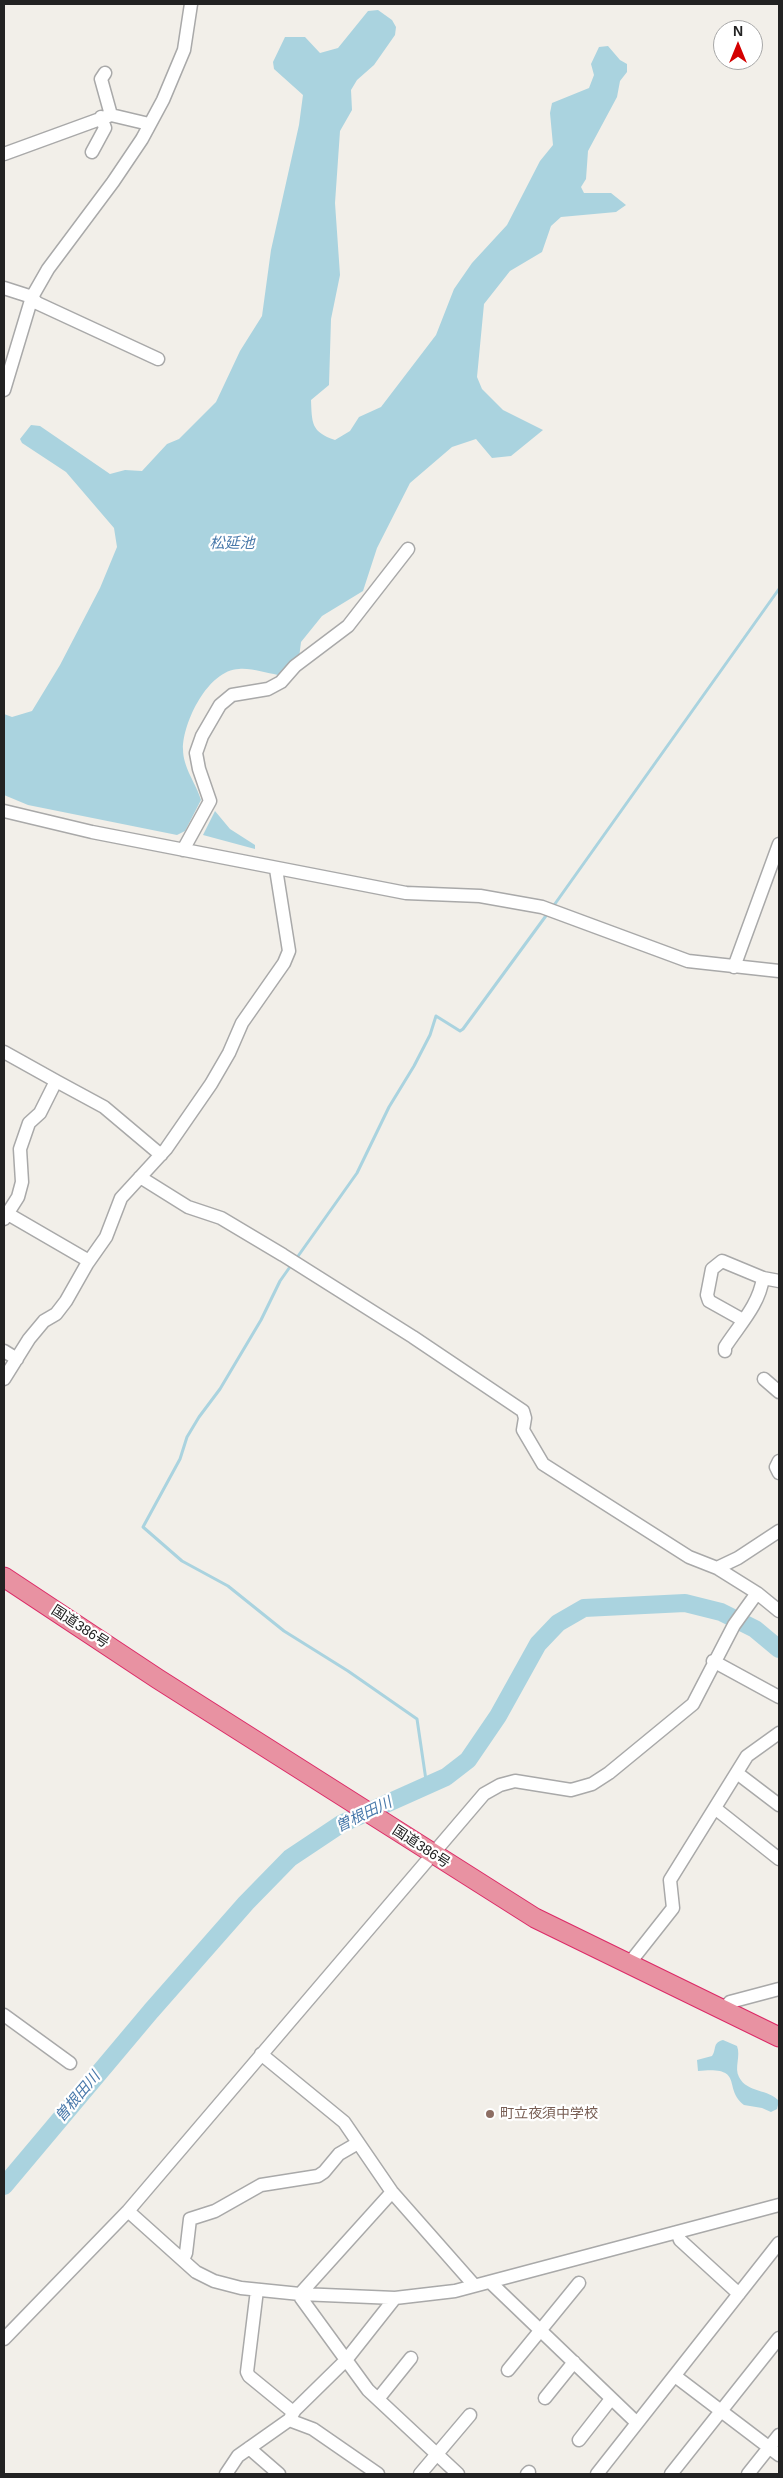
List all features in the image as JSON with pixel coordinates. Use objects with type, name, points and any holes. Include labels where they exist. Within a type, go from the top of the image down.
[{"type":"highway","name":"国道386号","points":[[4,1577],[158,1679],[534,1918],[779,2037]]},
{"type":"street","points":[[4,390],[32,297],[48,269],[118,175],[142,139],[169,87],[184,50],[191,4]]},
{"type":"street","points":[[92,152],[106,128],[101,79],[105,73]]},
{"type":"street","points":[[4,154],[106,116],[149,124]]},
{"type":"street","points":[[4,288],[32,297],[37,303],[158,359]]},
{"type":"street","points":[[183,850],[210,801],[199,769],[196,753],[202,736],[220,705],[232,695],[268,689],[281,682],[295,666],[348,626],[408,549]]},
{"type":"street","points":[[4,811],[45,822],[276,869],[406,893],[480,896],[542,907],[688,961],[779,972]]},
{"type":"street","points":[[734,967],[779,844]]},
{"type":"street","points":[[4,1379],[29,1339],[44,1321],[56,1314],[66,1301],[89,1261],[106,1237],[121,1198],[161,1155],[211,1084],[249,1011],[284,963],[289,951],[276,869]]},
{"type":"street","points":[[4,1052],[104,1107],[161,1155]]},
{"type":"street","points":[[56,1081],[40,1113],[29,1123],[20,1149],[22,1182],[18,1198],[6,1217],[89,1261]]},
{"type":"street","points":[[140,1177],[188,1207],[221,1218],[283,1255],[413,1337],[523,1411],[525,1418],[523,1430],[543,1464],[689,1557],[717,1568],[754,1598],[779,1611]]},
{"type":"street","points":[[743,1320],[710,1301],[707,1295],[712,1268],[722,1261],[763,1278],[779,1281]]},
{"type":"street","points":[[725,1351],[725,1347],[743,1320],[752,1311],[763,1278]]},
{"type":"street","points":[[4,1351],[17,1359]]},
{"type":"street","points":[[764,1379],[779,1392]]},
{"type":"street","points":[[779,1461],[776,1467],[779,1473]]},
{"type":"street","points":[[717,1568],[738,1558],[779,1531]]},
{"type":"street","points":[[4,2339],[128,2211],[484,1794],[500,1785],[515,1781],[571,1790],[592,1784],[609,1773],[693,1704],[713,1661],[734,1625],[754,1598]]},
{"type":"street","points":[[713,1661],[779,1697]]},
{"type":"street","points":[[628,1965],[673,1908],[670,1880],[716,1809],[747,1756],[779,1733]]},
{"type":"street","points":[[737,1773],[779,1806]]},
{"type":"street","points":[[716,1809],[779,1859]]},
{"type":"street","points":[[722,2010],[730,2002],[779,1989]]},
{"type":"street","points":[[4,2015],[70,2063]]},
{"type":"street","points":[[261,2054],[344,2122],[392,2192],[474,2285]]},
{"type":"street","points":[[182,2260],[186,2253],[190,2219],[215,2210],[262,2185],[318,2176],[324,2172],[339,2154],[358,2143]]},
{"type":"street","points":[[300,2294],[392,2192]]},
{"type":"street","points":[[128,2211],[196,2272],[214,2281],[257,2290],[300,2294],[395,2298],[455,2291],[779,2205]]},
{"type":"street","points":[[678,2232],[680,2240],[739,2294]]},
{"type":"street","points":[[596,2474],[779,2242]]},
{"type":"street","points":[[490,2282],[637,2423]]},
{"type":"street","points":[[508,2370],[579,2283]]},
{"type":"street","points":[[257,2290],[247,2372],[291,2416],[314,2429],[378,2474]]},
{"type":"street","points":[[300,2294],[368,2390],[458,2474]]},
{"type":"street","points":[[226,2474],[238,2456],[291,2416],[346,2360],[395,2298]]},
{"type":"street","points":[[671,2474],[779,2338]]},
{"type":"street","points":[[378,2399],[411,2358]]},
{"type":"street","points":[[545,2398],[574,2362]]},
{"type":"street","points":[[675,2376],[774,2451]]},
{"type":"street","points":[[579,2440],[612,2399]]},
{"type":"street","points":[[420,2474],[470,2415]]},
{"type":"street","points":[[748,2474],[774,2451],[779,2435]]},
{"type":"street","points":[[249,2448],[279,2474]]},
{"type":"water","name":"松延池","points":[[378,10],[392,20],[396,27],[395,35],[374,65],[357,80],[351,90],[352,110],[340,131],[335,203],[340,275],[331,319],[329,385],[311,400],[314,426],[321,434],[335,440],[350,431],[359,417],[381,407],[436,335],[454,289],[472,263],[507,225],[540,161],[553,145],[550,113],[552,103],[589,88],[594,75],[591,64],[599,47],[608,46],[620,60],[627,64],[627,72],[620,81],[617,97],[588,151],[586,179],[581,187],[584,193],[611,193],[626,205],[616,212],[561,217],[551,226],[542,252],[510,271],[484,304],[477,377],[482,389],[503,410],[543,430],[511,456],[492,458],[476,439],[452,447],[410,483],[377,548],[363,591],[322,616],[301,642],[299,658],[278,675],[239,669],[217,678],[208,688],[199,699],[187,725],[184,738],[185,763],[201,800],[185,831],[177,835],[28,805],[4,795],[4,714],[12,717],[32,711],[60,665],[100,588],[117,547],[114,528],[66,472],[22,443],[20,439],[31,425],[40,426],[110,474],[125,470],[142,471],[167,444],[179,439],[216,402],[240,351],[262,316],[271,250],[299,125],[303,95],[274,69],[273,62],[285,37],[305,37],[320,53],[338,48],[368,11]]},
{"type":"water","points":[[215,811],[230,829],[255,845],[255,849],[203,835]]},
{"type":"water","points":[[723,2040],[737,2046],[739,2077],[747,2086],[775,2097],[779,2101],[777,2109],[771,2112],[762,2108],[744,2105],[734,2092],[728,2075],[713,2070],[698,2071],[697,2060],[712,2056],[717,2043]]},
{"type":"waterway","points":[[552,908],[779,589]]},
{"type":"waterway","points":[[296,1259],[357,1173],[389,1107],[430,1035],[436,1016],[460,1031],[463,1029],[548,913]]},
{"type":"waterway","points":[[292,1264],[280,1281],[261,1320],[220,1389],[187,1437],[180,1459],[143,1527],[182,1561],[228,1586],[284,1631],[348,1671],[417,1719],[427,1787]]},
{"type":"waterway","name":"曽根田川","points":[[4,2186],[151,2011],[246,1903],[290,1858],[341,1824],[446,1777],[468,1760],[498,1716],[538,1644],[558,1623],[584,1608],[685,1603],[721,1612],[755,1629],[779,1649]]},
{"type":"place","name":"町立夜須中学校","points":[[490,2114]]}]
